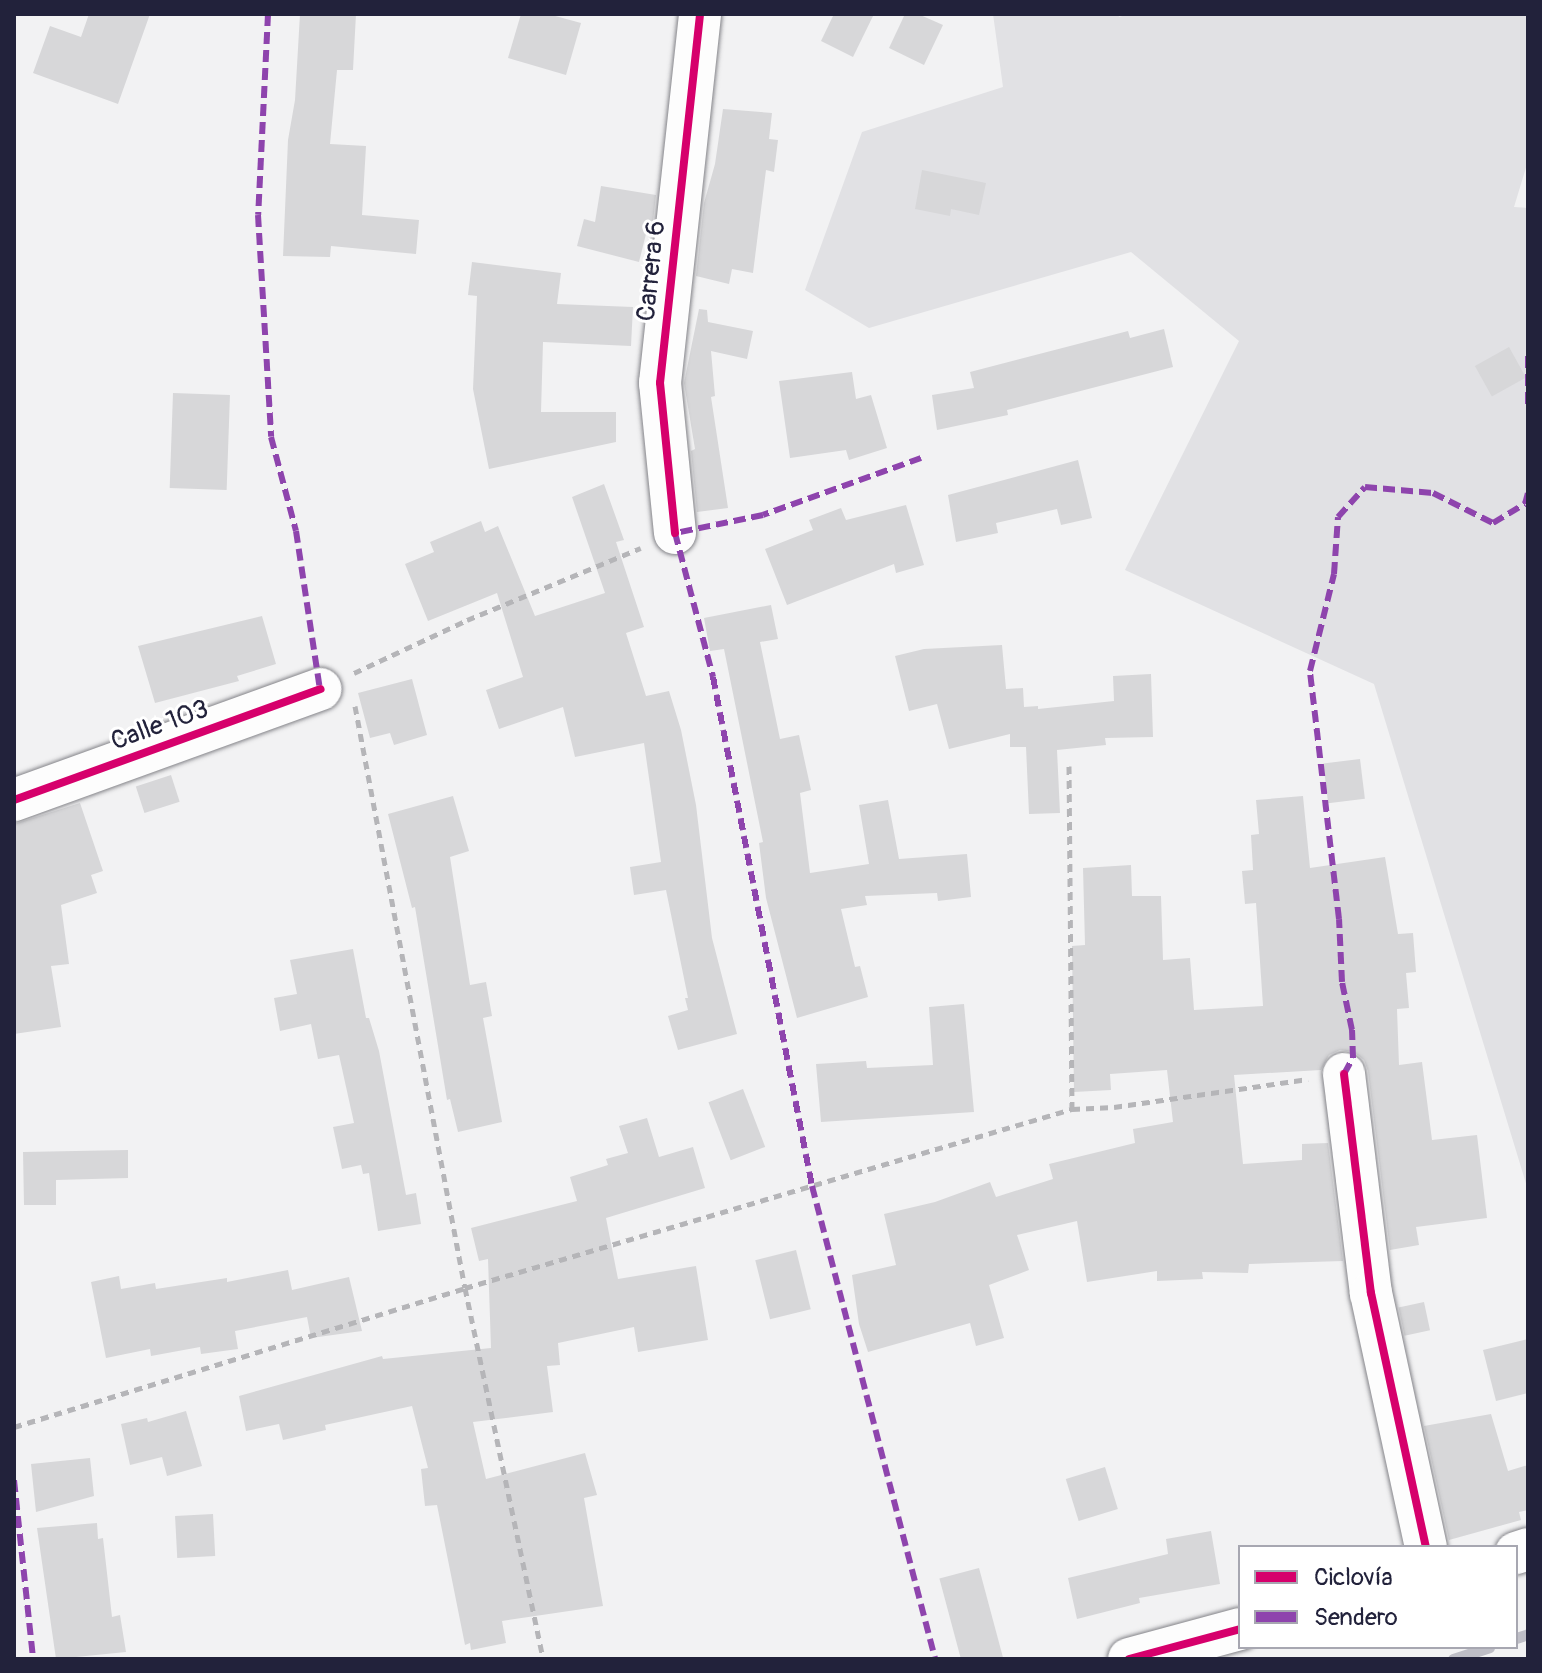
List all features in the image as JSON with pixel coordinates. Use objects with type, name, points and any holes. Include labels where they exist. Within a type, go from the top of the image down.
[{"type":"street","name":"Carrera 6","points":[[675,533],[660,383],[700,14]]},
{"type":"street","name":"Calle 103","points":[[14,800],[334,682]]},
{"type":"street","points":[[1344,1074],[1371,1293],[1426,1545]]},
{"type":"street","points":[[1129,1659],[1238,1630]]},
{"type":"path","points":[[543,1659],[334,682],[467,620],[675,533]]},
{"type":"path","points":[[1069,766],[1072,1109]]},
{"type":"path","points":[[14,1427],[465,1288],[1072,1109],[1114,1107],[1344,1074]]},
{"type":"shaded area","points":[[993,14],[1118,14],[1119,17],[1129,14],[1528,14],[1528,161],[1514,207],[1528,208],[1528,1190],[1374,684],[1125,570],[1239,341],[1131,252],[869,328],[805,290],[862,132],[1003,87]]},
{"type":"building","points":[[89,14],[150,14],[118,104],[33,73],[50,26],[81,37]]},
{"type":"building","points":[[300,14],[356,14],[353,70],[337,70],[330,144],[366,146],[362,215],[419,220],[416,254],[331,246],[330,257],[283,256],[288,140],[295,100]]},
{"type":"building","points":[[521,14],[548,14],[581,23],[566,75],[508,58]]},
{"type":"building","points":[[834,14],[874,14],[853,57],[821,41]]},
{"type":"building","points":[[905,14],[918,14],[943,25],[924,65],[889,48]]},
{"type":"building","points":[[723,109],[772,113],[769,139],[778,140],[774,172],[766,170],[753,273],[732,269],[729,284],[696,276],[704,203],[715,164]]},
{"type":"building","points":[[922,170],[986,183],[979,215],[951,209],[950,216],[915,209]]},
{"type":"building","points":[[601,186],[656,195],[652,231],[647,230],[639,262],[577,246],[584,219],[595,222]]},
{"type":"building","points":[[472,262],[561,273],[557,304],[633,307],[631,346],[543,342],[541,412],[616,412],[616,442],[489,469],[473,389],[477,296],[468,295]]},
{"type":"building","points":[[699,309],[707,310],[708,322],[753,331],[747,359],[711,351],[715,396],[711,397],[728,508],[697,512],[691,451],[695,449],[684,383]]},
{"type":"building","points":[[1164,329],[1173,367],[1007,410],[1008,415],[937,430],[932,395],[974,388],[970,372],[1128,331],[1130,338]]},
{"type":"building","points":[[1509,347],[1526,378],[1492,397],[1475,366]]},
{"type":"building","points":[[852,372],[856,399],[871,395],[887,448],[849,460],[846,450],[790,458],[779,381]]},
{"type":"building","points":[[173,393],[230,395],[227,490],[170,488]]},
{"type":"building","points":[[1078,460],[1092,518],[1061,525],[1057,509],[996,523],[998,533],[956,542],[948,495]]},
{"type":"building","points":[[604,484],[624,540],[616,542],[644,627],[626,633],[646,696],[669,691],[681,730],[696,805],[712,938],[737,1034],[678,1050],[668,1016],[688,1010],[685,998],[688,998],[666,890],[634,895],[630,867],[661,862],[644,743],[575,757],[563,707],[499,729],[486,690],[523,677],[497,593],[428,621],[405,564],[434,552],[430,542],[481,521],[485,532],[498,526],[535,616],[605,593],[572,497]]},
{"type":"building","points":[[906,505],[924,565],[896,573],[894,564],[787,605],[765,549],[813,530],[809,520],[841,508],[846,520]]},
{"type":"building","points":[[771,605],[778,639],[760,642],[780,739],[799,735],[811,790],[800,793],[810,873],[869,864],[859,805],[888,800],[899,859],[967,854],[971,897],[938,901],[937,893],[865,896],[867,905],[841,909],[855,967],[860,966],[868,997],[797,1018],[766,898],[759,843],[763,842],[724,649],[710,651],[704,618]]},
{"type":"building","points":[[262,616],[276,664],[237,676],[239,681],[155,703],[138,646]]},
{"type":"building","points":[[1002,645],[1006,689],[1023,688],[1024,707],[1038,706],[1038,709],[1114,701],[1113,676],[1151,674],[1153,737],[1105,738],[1106,745],[1057,750],[1060,813],[1029,814],[1026,747],[1010,747],[1010,734],[949,749],[937,704],[909,711],[895,656],[924,649]]},
{"type":"building","points":[[412,679],[427,735],[394,745],[390,733],[370,738],[358,693]]},
{"type":"building","points":[[1360,759],[1365,799],[1328,803],[1323,764]]},
{"type":"building","points":[[171,775],[180,802],[144,813],[136,786]]},
{"type":"building","points":[[453,796],[469,851],[450,857],[470,985],[486,982],[492,1016],[483,1018],[502,1122],[458,1132],[450,1099],[447,1100],[415,907],[412,908],[388,814]]},
{"type":"building","points":[[1303,796],[1310,868],[1385,857],[1398,934],[1413,933],[1416,972],[1406,973],[1409,1008],[1397,1009],[1399,1065],[1422,1062],[1432,1140],[1477,1135],[1487,1218],[1416,1227],[1419,1245],[1390,1250],[1368,1071],[1364,1060],[1354,1052],[1340,1050],[1329,1055],[1321,1070],[1234,1075],[1243,1164],[1302,1160],[1302,1144],[1328,1143],[1343,1261],[1249,1264],[1248,1273],[1202,1272],[1203,1279],[1157,1281],[1157,1271],[1087,1282],[1077,1221],[1017,1235],[1029,1270],[989,1285],[1004,1338],[976,1346],[970,1323],[868,1352],[859,1324],[852,1275],[896,1265],[884,1214],[935,1202],[990,1182],[996,1197],[1053,1179],[1049,1164],[1135,1143],[1133,1129],[1173,1122],[1167,1070],[1110,1074],[1111,1090],[1074,1092],[1072,946],[1085,945],[1083,868],[1131,865],[1132,896],[1161,896],[1163,960],[1190,958],[1194,1010],[1263,1006],[1256,903],[1245,904],[1242,871],[1253,870],[1251,835],[1259,834],[1256,800]]},
{"type":"building","points":[[80,803],[103,871],[91,875],[97,893],[61,905],[69,964],[51,966],[61,1027],[14,1034],[14,824]]},
{"type":"building","points":[[353,949],[366,1018],[369,1018],[379,1051],[406,1195],[416,1193],[421,1224],[378,1231],[369,1173],[363,1174],[361,1165],[342,1169],[333,1127],[354,1123],[339,1055],[318,1059],[311,1024],[280,1031],[274,998],[297,994],[290,960]]},
{"type":"building","points":[[964,1004],[974,1112],[821,1122],[816,1064],[866,1061],[867,1068],[933,1065],[929,1007]]},
{"type":"building","points":[[743,1089],[765,1147],[731,1160],[708,1102]]},
{"type":"building","points":[[647,1118],[659,1157],[693,1147],[705,1188],[606,1218],[618,1279],[696,1266],[708,1340],[638,1352],[634,1327],[558,1343],[560,1365],[547,1366],[553,1412],[473,1422],[486,1479],[585,1453],[597,1495],[584,1498],[603,1606],[502,1621],[506,1643],[471,1650],[470,1643],[465,1645],[437,1505],[425,1506],[421,1469],[428,1468],[412,1406],[325,1425],[326,1430],[283,1440],[279,1424],[246,1431],[239,1396],[382,1356],[383,1359],[491,1348],[488,1259],[479,1261],[471,1228],[577,1201],[570,1177],[608,1165],[606,1159],[628,1153],[619,1126]]},
{"type":"building","points":[[128,1150],[128,1178],[56,1180],[56,1205],[24,1205],[23,1152]]},
{"type":"building","points":[[796,1250],[811,1309],[770,1319],[755,1260]]},
{"type":"building","points":[[288,1270],[292,1290],[349,1277],[362,1331],[311,1338],[307,1317],[235,1331],[238,1349],[201,1354],[200,1347],[151,1356],[150,1349],[106,1358],[91,1282],[119,1276],[121,1289],[155,1283],[156,1289],[227,1278],[227,1282]]},
{"type":"building","points":[[1424,1302],[1430,1330],[1405,1336],[1399,1307]]},
{"type":"building","points":[[1528,1339],[1528,1393],[1496,1401],[1483,1350]]},
{"type":"building","points":[[186,1411],[202,1466],[167,1476],[162,1457],[130,1465],[121,1424],[147,1418],[148,1422]]},
{"type":"building","points":[[1491,1414],[1508,1471],[1528,1465],[1528,1510],[1519,1512],[1521,1520],[1449,1540],[1424,1426]]},
{"type":"building","points":[[90,1458],[94,1496],[36,1512],[31,1464]]},
{"type":"building","points":[[1105,1467],[1118,1509],[1079,1521],[1066,1479]]},
{"type":"building","points":[[213,1514],[215,1556],[177,1558],[175,1516]]},
{"type":"building","points":[[97,1523],[98,1539],[103,1538],[112,1617],[120,1615],[126,1652],[56,1659],[37,1528]]},
{"type":"building","points":[[1211,1531],[1220,1584],[1139,1598],[1140,1603],[1077,1619],[1068,1578],[1168,1554],[1166,1539]]},
{"type":"building","points":[[979,1568],[1003,1659],[961,1659],[939,1579]]},
{"type":"waterway","points":[[1518,1637],[1528,1634]]},
{"type":"waterway","points":[[1453,1659],[1483,1649]]},
{"type":"marked path","points":[[268,14],[258,215],[271,437],[296,531],[320,689]]},
{"type":"marked path","points":[[1528,356],[1528,410]]},
{"type":"marked path","points":[[921,458],[763,515],[675,533],[713,677],[812,1186],[935,1659]]},
{"type":"marked path","points":[[1344,1074],[1353,1058],[1352,1030],[1342,982],[1339,919],[1310,671],[1334,574],[1338,517],[1365,487],[1433,493],[1493,523],[1525,504],[1528,493]]},
{"type":"marked path","points":[[14,1480],[33,1659]]},
{"type":"cycle path","points":[[675,533],[660,383],[700,14]]},
{"type":"cycle path","points":[[14,800],[320,689]]},
{"type":"cycle path","points":[[1344,1074],[1371,1293],[1426,1545]]},
{"type":"cycle path","points":[[1129,1659],[1238,1630]]}]
